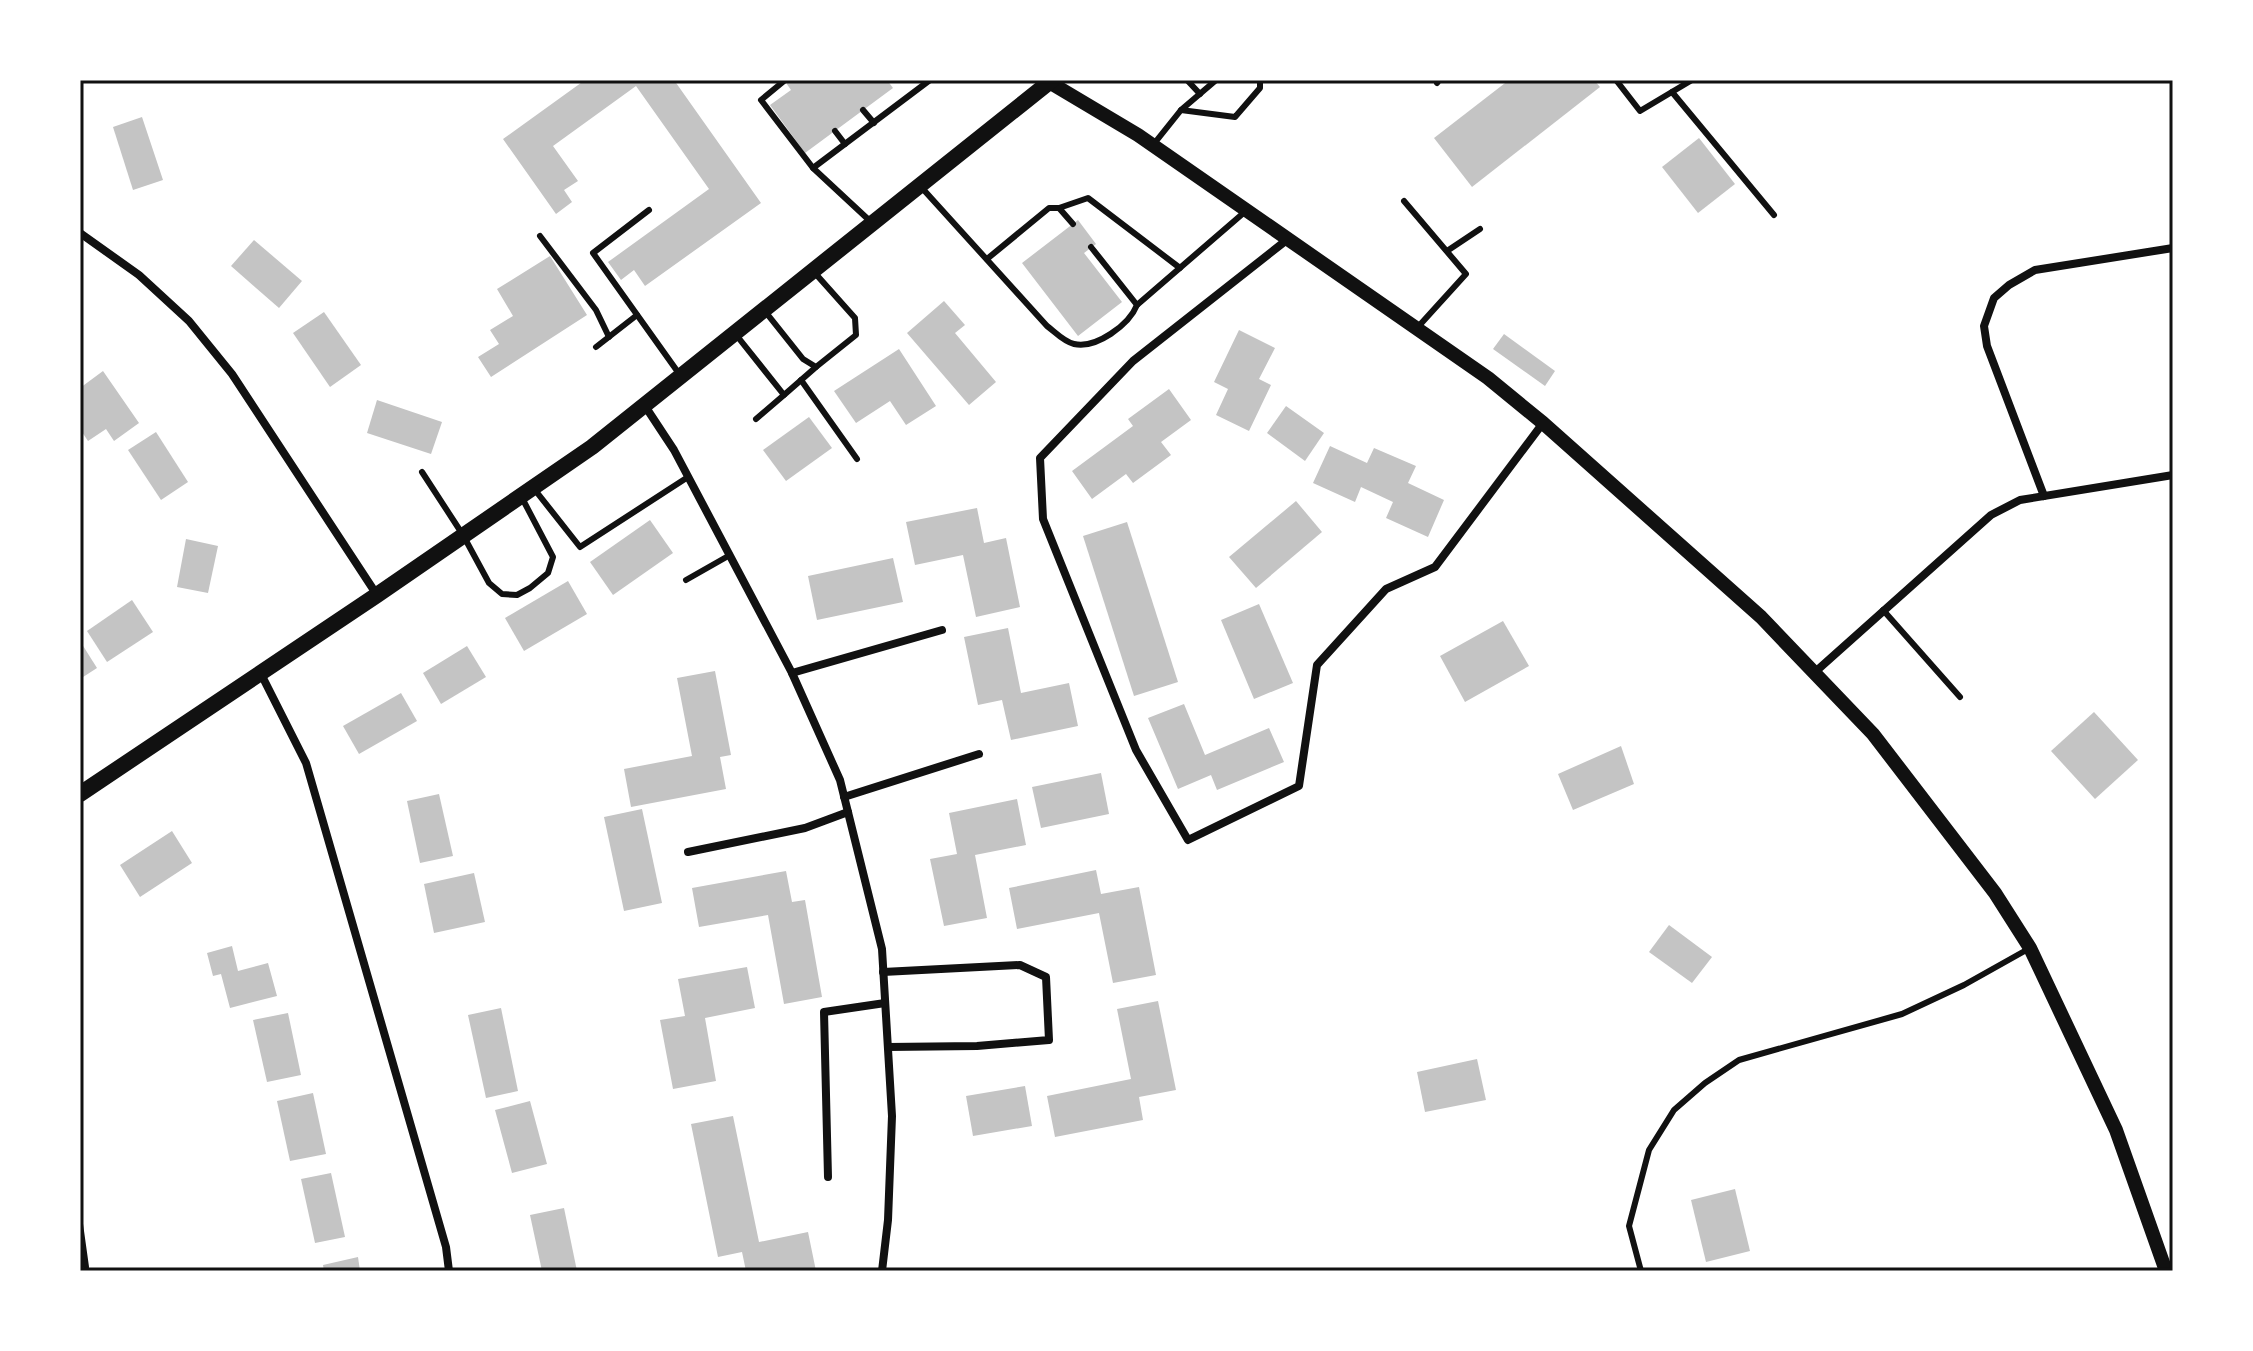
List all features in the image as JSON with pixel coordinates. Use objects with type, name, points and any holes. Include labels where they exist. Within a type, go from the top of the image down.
[{"type":"main road","points":[[80,794],[592,447],[1048,81]]},
{"type":"street","points":[[1048,81],[1153,145],[1488,378],[1761,617],[1873,734],[1995,893],[2030,948],[2116,1130],[2166,1271]]},
{"type":"street","points":[[80,233],[139,275],[189,321],[232,374],[377,595]]},
{"type":"street","points":[[1288,239],[1133,361],[1040,458],[1043,519],[1136,750],[1188,840],[1299,786],[1317,665],[1386,589],[1435,567],[1543,423]]},
{"type":"street","points":[[2044,496],[1987,346],[1984,326],[1994,298],[2035,270],[2173,248]]},
{"type":"street","points":[[644,405],[688,477],[792,673],[840,780],[882,949],[892,1131],[882,1271]]},
{"type":"street","points":[[1814,673],[1991,515],[2020,500],[2173,475]]},
{"type":"street","points":[[792,673],[942,630]]},
{"type":"street","points":[[260,672],[306,763],[446,1247],[449,1271]]},
{"type":"street","points":[[844,797],[979,754]]},
{"type":"street","points":[[688,852],[805,828],[848,812]]},
{"type":"street","points":[[883,972],[1020,965],[1046,977],[1049,1040],[977,1046],[888,1047]]},
{"type":"street","points":[[828,1177],[824,1012],[885,1003]]},
{"type":"lane","points":[[813,168],[930,80]]},
{"type":"lane","points":[[1187,80],[1200,94]]},
{"type":"lane","points":[[1181,110],[1235,117],[1260,88],[1260,80]]},
{"type":"lane","points":[[1616,80],[1640,111],[1692,80]]},
{"type":"lane","points":[[784,81],[761,100],[813,168],[873,224]]},
{"type":"lane","points":[[1153,145],[1181,110],[1215,81]]},
{"type":"lane","points":[[1672,92],[1774,215]]},
{"type":"lane","points":[[863,110],[874,123]]},
{"type":"lane","points":[[835,131],[845,144]]},
{"type":"lane","points":[[919,185],[1047,326],[1066,342],[1078,346],[1111,335],[1131,319],[1137,305],[1247,210]]},
{"type":"lane","points":[[987,259],[1049,208],[1059,208],[1088,198],[1180,268]]},
{"type":"lane","points":[[1404,201],[1466,274],[1417,328]]},
{"type":"lane","points":[[1059,208],[1073,224]]},
{"type":"lane","points":[[649,210],[593,253],[681,376]]},
{"type":"lane","points":[[1447,251],[1480,229]]},
{"type":"lane","points":[[540,236],[596,310],[609,337]]},
{"type":"lane","points":[[1091,247],[1137,305]]},
{"type":"lane","points":[[756,419],[856,335],[855,318],[813,271]]},
{"type":"lane","points":[[764,310],[803,359],[816,367]]},
{"type":"lane","points":[[596,347],[637,315]]},
{"type":"lane","points":[[734,333],[784,395]]},
{"type":"lane","points":[[801,380],[857,459]]},
{"type":"lane","points":[[422,472],[463,535],[489,583],[502,594],[517,595],[530,588],[548,573],[553,557],[527,492]]},
{"type":"lane","points":[[527,492],[580,547],[688,477]]},
{"type":"lane","points":[[686,580],[730,555]]},
{"type":"lane","points":[[1883,610],[1960,697]]},
{"type":"lane","points":[[1641,1271],[1629,1226],[1649,1150],[1674,1110],[1705,1083],[1739,1060],[1902,1014],[1964,985],[2030,948]]},
{"type":"lane","points":[[80,1224],[86,1267]]},
{"type":"building","points":[[585,80],[674,80],[761,203],[645,286],[634,270],[621,280],[608,262],[709,189],[636,86],[553,146],[578,181],[564,190],[572,202],[556,214],[503,139]]},
{"type":"building","points":[[784,80],[887,80],[893,88],[805,153],[770,105],[791,90]]},
{"type":"building","points":[[1509,80],[1594,80],[1600,87],[1472,187],[1434,138]]},
{"type":"building","points":[[142,117],[163,180],[133,190],[113,127]]},
{"type":"building","points":[[1699,138],[1735,184],[1698,213],[1662,167]]},
{"type":"building","points":[[1078,220],[1096,244],[1084,253],[1122,302],[1078,336],[1022,263]]},
{"type":"building","points":[[254,240],[302,281],[279,308],[231,266]]},
{"type":"building","points":[[550,256],[587,315],[491,377],[478,357],[499,344],[490,330],[513,316],[497,289]]},
{"type":"building","points":[[944,301],[965,325],[955,333],[996,382],[969,405],[907,333]]},
{"type":"building","points":[[324,312],[361,365],[330,387],[293,333]]},
{"type":"building","points":[[1239,330],[1275,348],[1259,379],[1271,385],[1249,431],[1216,415],[1228,389],[1214,382]]},
{"type":"building","points":[[1504,334],[1555,371],[1545,386],[1493,349]]},
{"type":"building","points":[[899,349],[936,406],[906,425],[890,401],[856,423],[834,391]]},
{"type":"building","points":[[103,371],[139,423],[114,441],[106,429],[88,441],[80,429],[80,388]]},
{"type":"building","points":[[1169,389],[1191,420],[1161,442],[1171,455],[1133,483],[1126,474],[1092,499],[1072,471],[1133,426],[1128,419]]},
{"type":"building","points":[[377,400],[442,422],[431,454],[367,433]]},
{"type":"building","points":[[1286,406],[1324,433],[1305,461],[1267,433]]},
{"type":"building","points":[[809,417],[832,448],[786,481],[763,450]]},
{"type":"building","points":[[156,432],[188,482],[161,500],[128,450]]},
{"type":"building","points":[[1330,446],[1367,463],[1374,448],[1416,466],[1408,483],[1444,500],[1428,537],[1386,518],[1393,502],[1361,487],[1355,502],[1313,483]]},
{"type":"building","points":[[1296,501],[1322,532],[1256,588],[1229,557]]},
{"type":"building","points":[[977,508],[984,543],[1006,538],[1020,607],[976,617],[963,555],[915,565],[906,522]]},
{"type":"building","points":[[650,520],[673,553],[613,595],[590,562]]},
{"type":"building","points":[[1127,522],[1178,682],[1134,696],[1083,536]]},
{"type":"building","points":[[186,539],[218,546],[208,593],[177,587]]},
{"type":"building","points":[[893,558],[903,602],[817,620],[808,576]]},
{"type":"building","points":[[568,581],[587,614],[524,651],[505,618]]},
{"type":"building","points":[[132,600],[153,632],[107,662],[87,631]]},
{"type":"building","points":[[1259,604],[1293,683],[1254,699],[1221,620]]},
{"type":"building","points":[[1503,621],[1529,666],[1465,702],[1440,656]]},
{"type":"building","points":[[1008,628],[1021,693],[1069,683],[1078,726],[1011,740],[1002,700],[978,705],[964,637]]},
{"type":"building","points":[[80,641],[97,668],[80,679]]},
{"type":"building","points":[[467,646],[486,677],[441,704],[423,673]]},
{"type":"building","points":[[715,671],[731,755],[720,757],[726,789],[631,807],[624,769],[692,756],[677,678]]},
{"type":"building","points":[[401,693],[417,721],[359,754],[343,726]]},
{"type":"building","points":[[1184,704],[1205,755],[1269,728],[1284,762],[1217,790],[1211,775],[1178,789],[1148,718]]},
{"type":"building","points":[[2094,712],[2138,760],[2095,799],[2051,751]]},
{"type":"building","points":[[1621,746],[1634,784],[1573,810],[1558,774]]},
{"type":"building","points":[[1101,773],[1109,814],[1041,828],[1032,787]]},
{"type":"building","points":[[439,794],[453,856],[420,863],[407,801]]},
{"type":"building","points":[[1017,799],[1026,845],[975,855],[987,918],[944,926],[930,859],[957,854],[949,813]]},
{"type":"building","points":[[642,809],[662,903],[624,911],[604,817]]},
{"type":"building","points":[[172,831],[192,863],[140,897],[120,865]]},
{"type":"building","points":[[1096,870],[1101,894],[1139,887],[1156,975],[1113,983],[1099,913],[1017,929],[1009,888]]},
{"type":"building","points":[[786,871],[792,902],[805,900],[822,997],[784,1004],[768,915],[699,927],[692,888]]},
{"type":"building","points":[[474,873],[485,922],[434,933],[424,884]]},
{"type":"building","points":[[1669,925],[1712,957],[1692,983],[1649,952]]},
{"type":"building","points":[[232,946],[238,971],[268,963],[277,996],[230,1008],[221,974],[213,976],[207,953]]},
{"type":"building","points":[[747,967],[755,1008],[705,1018],[716,1081],[673,1089],[660,1020],[685,1016],[678,979]]},
{"type":"building","points":[[1158,1001],[1176,1090],[1139,1097],[1143,1120],[1055,1137],[1047,1096],[1131,1079],[1117,1009]]},
{"type":"building","points":[[501,1008],[518,1091],[486,1098],[468,1015]]},
{"type":"building","points":[[288,1013],[301,1075],[267,1082],[253,1020]]},
{"type":"building","points":[[1477,1059],[1486,1100],[1425,1112],[1417,1072]]},
{"type":"building","points":[[1025,1086],[1032,1126],[973,1136],[966,1096]]},
{"type":"building","points":[[313,1093],[326,1154],[290,1161],[277,1101]]},
{"type":"building","points":[[530,1101],[547,1164],[512,1173],[495,1110]]},
{"type":"building","points":[[733,1116],[759,1242],[808,1232],[816,1271],[746,1271],[742,1252],[718,1257],[691,1124]]},
{"type":"building","points":[[331,1173],[345,1237],[315,1243],[301,1179]]},
{"type":"building","points":[[1735,1189],[1750,1251],[1706,1262],[1691,1200]]},
{"type":"building","points":[[564,1208],[577,1271],[542,1271],[530,1215]]},
{"type":"building","points":[[358,1257],[360,1271],[324,1271],[323,1265]]}]
